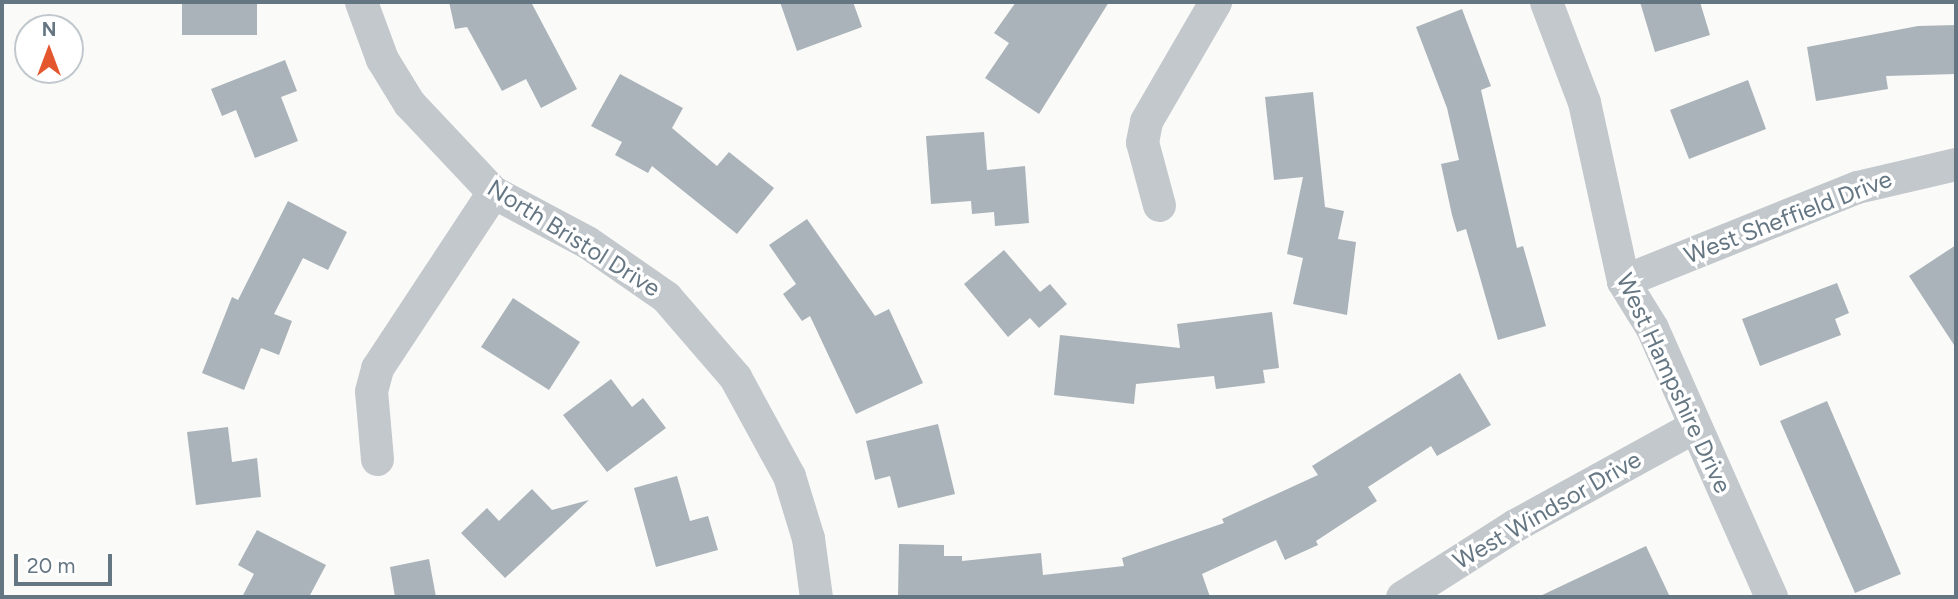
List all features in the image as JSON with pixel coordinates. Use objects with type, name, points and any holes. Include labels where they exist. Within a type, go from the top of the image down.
[{"type":"street","name":"North Bristol Drive","points":[[361,2],[382,59],[409,103],[493,192],[587,242],[666,297],[713,348],[757,410],[789,476],[808,538],[816,597]]},
{"type":"street","points":[[1160,205],[1142,142],[1146,121],[1215,2]]},
{"type":"street","name":"West Hampshire Drive","points":[[1546,2],[1584,102],[1623,281],[1652,328],[1772,597]]},
{"type":"street","name":"West Sheffield Drive","points":[[1623,281],[1857,187],[1956,164]]},
{"type":"street","points":[[377,459],[371,391],[377,368],[493,192]]},
{"type":"street","name":"West Windsor Drive","points":[[1402,597],[1515,525],[1695,426]]},
{"type":"building","points":[[257,2],[257,35],[182,35],[182,4]]},
{"type":"building","points":[[449,2],[531,2],[577,89],[541,108],[526,79],[502,91],[467,27],[455,29]]},
{"type":"building","points":[[780,2],[853,2],[862,27],[797,51]]},
{"type":"building","points":[[1016,2],[1109,2],[1039,114],[985,78],[1009,43],[994,33]]},
{"type":"building","points":[[1640,2],[1700,2],[1710,35],[1655,52]]},
{"type":"building","points":[[1462,9],[1491,86],[1481,90],[1517,248],[1523,246],[1546,326],[1498,340],[1466,229],[1457,232],[1452,215],[1441,164],[1459,160],[1447,108],[1416,27]]},
{"type":"building","points":[[1956,25],[1956,74],[1886,76],[1888,89],[1816,101],[1807,47],[1918,26]]},
{"type":"building","points":[[285,60],[297,91],[281,97],[298,141],[255,158],[236,110],[222,116],[211,89]]},
{"type":"building","points":[[620,74],[683,108],[672,128],[717,166],[729,152],[774,188],[737,234],[652,166],[648,173],[615,155],[622,142],[591,126]]},
{"type":"building","points":[[1748,80],[1766,129],[1689,159],[1670,110]]},
{"type":"building","points":[[1313,92],[1325,207],[1344,211],[1338,239],[1356,242],[1347,315],[1293,304],[1303,258],[1287,254],[1303,177],[1274,180],[1265,97]]},
{"type":"building","points":[[984,132],[987,170],[1025,166],[1029,223],[995,226],[994,212],[972,214],[971,201],[931,204],[926,136]]},
{"type":"building","points":[[288,201],[347,232],[328,270],[303,258],[274,314],[292,321],[279,355],[261,348],[244,390],[202,373],[232,297],[238,300]]},
{"type":"building","points":[[807,219],[875,316],[889,309],[923,383],[856,414],[810,316],[802,321],[783,294],[796,284],[769,245]]},
{"type":"building","points":[[1956,245],[1956,348],[1909,276]]},
{"type":"building","points":[[1004,250],[1040,292],[1050,284],[1067,304],[1039,328],[1030,318],[1008,337],[964,284]]},
{"type":"building","points":[[1837,283],[1849,313],[1835,319],[1841,335],[1760,366],[1742,319]]},
{"type":"building","points":[[513,298],[580,342],[549,390],[481,347]]},
{"type":"building","points":[[1272,312],[1279,368],[1263,370],[1265,383],[1216,389],[1214,376],[1136,384],[1134,404],[1054,395],[1060,335],[1180,348],[1177,324]]},
{"type":"building","points":[[1460,373],[1491,425],[1437,456],[1431,446],[1368,487],[1377,501],[1316,541],[1318,545],[1285,560],[1276,540],[1202,574],[1210,597],[898,597],[899,544],[944,545],[944,556],[962,556],[962,561],[1041,553],[1043,575],[1124,566],[1122,558],[1224,523],[1222,519],[1318,475],[1312,466]]},
{"type":"building","points":[[611,379],[632,407],[643,398],[666,428],[607,472],[563,415]]},
{"type":"building","points":[[1827,401],[1901,574],[1855,593],[1780,421]]},
{"type":"building","points":[[938,424],[955,494],[898,508],[890,476],[875,480],[866,441]]},
{"type":"building","points":[[228,427],[232,462],[257,458],[261,497],[196,505],[187,432]]},
{"type":"building","points":[[677,476],[690,521],[708,516],[718,550],[656,567],[634,488]]},
{"type":"building","points":[[532,489],[552,510],[589,500],[505,578],[461,533],[487,508],[499,521]]},
{"type":"building","points":[[257,530],[326,565],[309,597],[242,597],[254,574],[238,565]]},
{"type":"building","points":[[1646,546],[1670,597],[1538,597]]},
{"type":"building","points":[[429,559],[436,597],[395,597],[390,567]]}]
